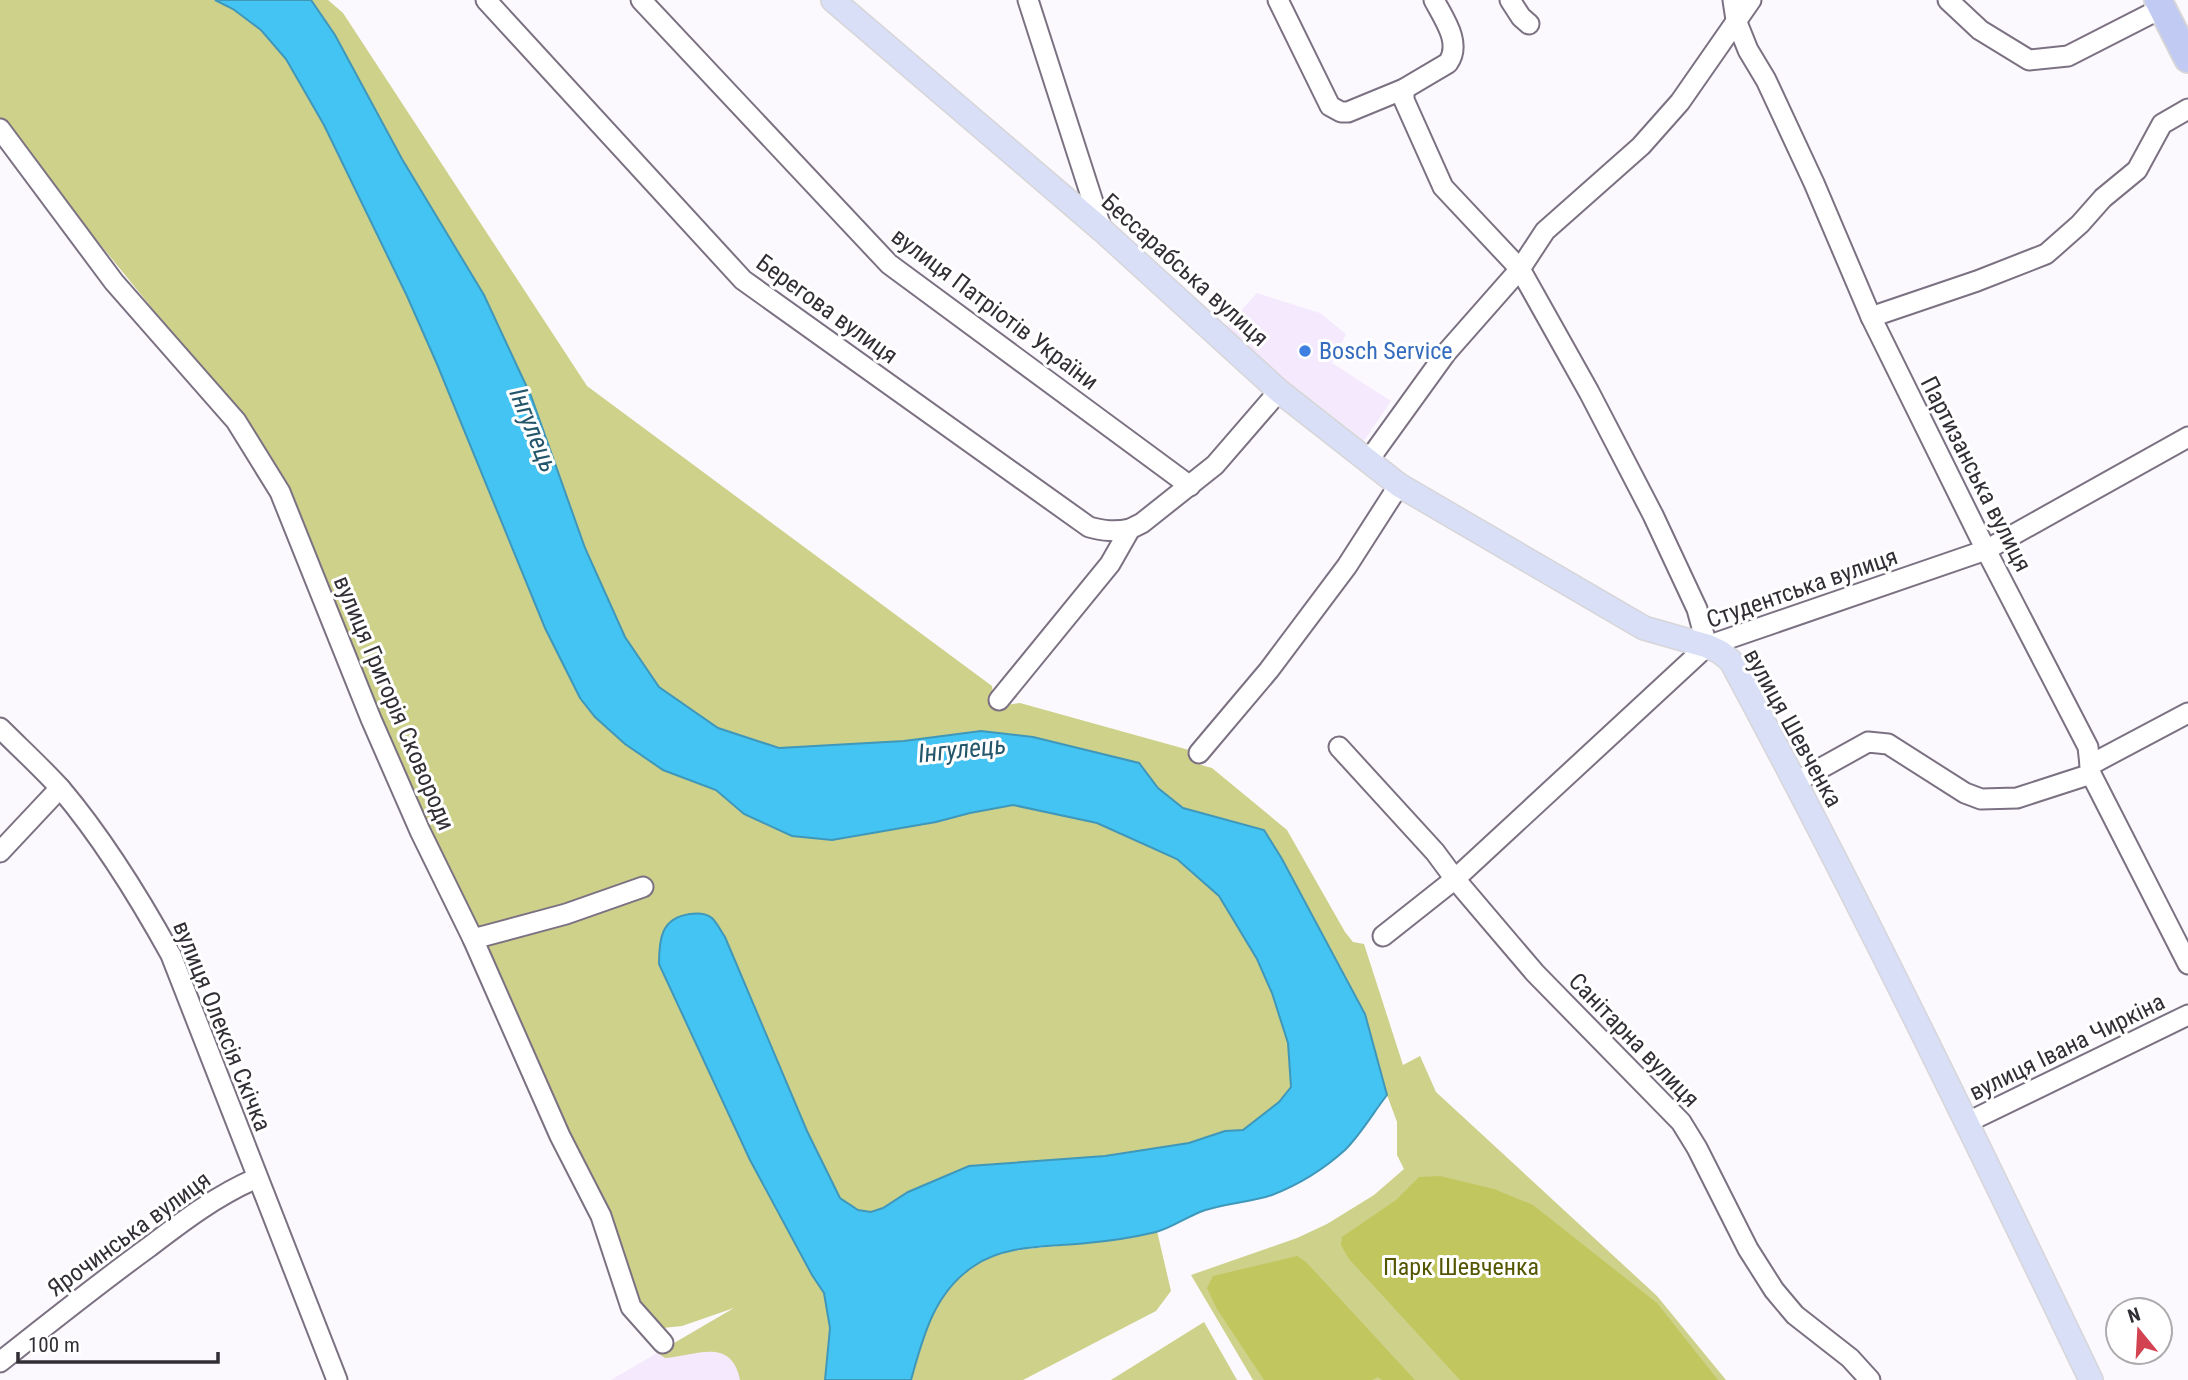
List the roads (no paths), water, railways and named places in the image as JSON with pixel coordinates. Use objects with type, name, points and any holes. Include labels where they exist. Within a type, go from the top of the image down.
[{"type":"highway","points":[[2160,4],[2188,59]]},
{"type":"main road","name":"Бессарабська вулиця","points":[[833,0],[1102,229],[1279,391],[1399,485],[1644,628],[1707,646]]},
{"type":"main road","name":"вулиця Шевченка","points":[[1707,646],[1731,661],[1796,782],[1968,1122],[2091,1380]]},
{"type":"street","name":"Берегова вулиця","points":[[486,0],[743,280],[1089,527],[1102,531],[1129,529]]},
{"type":"street","name":"вулиця Патріотів України","points":[[641,0],[889,264],[1189,486]]},
{"type":"street","points":[[1028,0],[1102,229]]},
{"type":"street","points":[[1278,0],[1326,100],[1335,110],[1348,112],[1404,89],[1442,67],[1452,57],[1454,42],[1434,0]]},
{"type":"street","points":[[1510,0],[1529,24]]},
{"type":"street","name":"Партизанська вулиця","points":[[1733,0],[1736,20],[1748,50],[1766,80],[1814,183],[1871,317],[1986,550],[2088,747],[2090,770],[2188,964]]},
{"type":"street","points":[[1368,461],[1446,353],[1520,269],[1545,231],[1641,146],[1680,102],[1751,0]]},
{"type":"street","points":[[1948,0],[1980,30],[2029,60],[2068,56],[2160,4]]},
{"type":"street","name":"вулиця Шевченка","points":[[1404,89],[1408,111],[1443,187],[1520,269],[1589,392],[1653,515],[1697,609],[1707,646]]},
{"type":"street","points":[[1871,317],[2046,254],[2080,224],[2103,198],[2137,170],[2162,124],[2188,109]]},
{"type":"street","name":"вулиця Григорія Сковороди","points":[[0,129],[114,282],[236,421],[280,492],[371,719],[420,831],[519,1039],[560,1136],[601,1216],[631,1307],[663,1343]]},
{"type":"street","points":[[999,700],[1110,564],[1129,529],[1142,523],[1215,465],[1279,391]]},
{"type":"street","name":"Студентська вулиця","points":[[1384,936],[1455,879],[1707,646],[1986,550],[2188,437]]},
{"type":"street","points":[[1199,753],[1269,670],[1339,577],[1399,485]]},
{"type":"street","points":[[1796,782],[1868,742],[1888,744],[1965,793],[1981,799],[2017,799],[2090,770],[2188,713]]},
{"type":"street","name":"вулиця Олексія Скічка","points":[[0,728],[60,788],[105,846],[171,955],[337,1380]]},
{"type":"street","name":"Санітарна вулиця","points":[[1339,747],[1436,852],[1455,879],[1535,973],[1681,1122],[1748,1249],[1774,1290],[1795,1315],[1850,1358],[1870,1380]]},
{"type":"street","points":[[0,852],[60,788]]},
{"type":"street","points":[[473,939],[566,914],[643,887]]},
{"type":"street","name":"вулиця Івана Чиркіна","points":[[1968,1122],[2188,1015]]},
{"type":"street","name":"Ярочинська вулиця","points":[[0,1362],[87,1292],[197,1211],[236,1187],[257,1178]]},
{"type":"water","name":"Інгулець","points":[[215,0],[311,0],[335,35],[402,159],[484,295],[531,396],[585,548],[625,637],[659,687],[718,728],[779,748],[904,741],[981,731],[1033,737],[1139,763],[1158,788],[1183,808],[1264,830],[1365,1014],[1387,1095],[1345,1150],[1311,1176],[1282,1191],[1263,1198],[1209,1209],[1156,1232],[1105,1241],[1014,1250],[987,1259],[960,1277],[940,1302],[920,1348],[911,1380],[825,1380],[830,1328],[824,1293],[750,1160],[659,964],[661,938],[667,925],[680,916],[690,914],[707,915],[716,922],[725,937],[807,1131],[840,1198],[858,1210],[871,1212],[883,1208],[908,1192],[969,1166],[1105,1156],[1189,1143],[1225,1131],[1243,1130],[1279,1102],[1291,1087],[1288,1043],[1272,993],[1257,959],[1219,896],[1177,859],[1097,823],[1013,805],[832,840],[792,836],[744,814],[716,790],[663,770],[625,744],[595,717],[580,698],[545,628],[437,364],[324,125],[286,59],[261,30],[233,9]]},
{"type":"place","name":"Bosch Service","points":[[1305,351]]},
{"type":"park label","name":"Парк Шевченка","points":[[1461,1267]]}]
